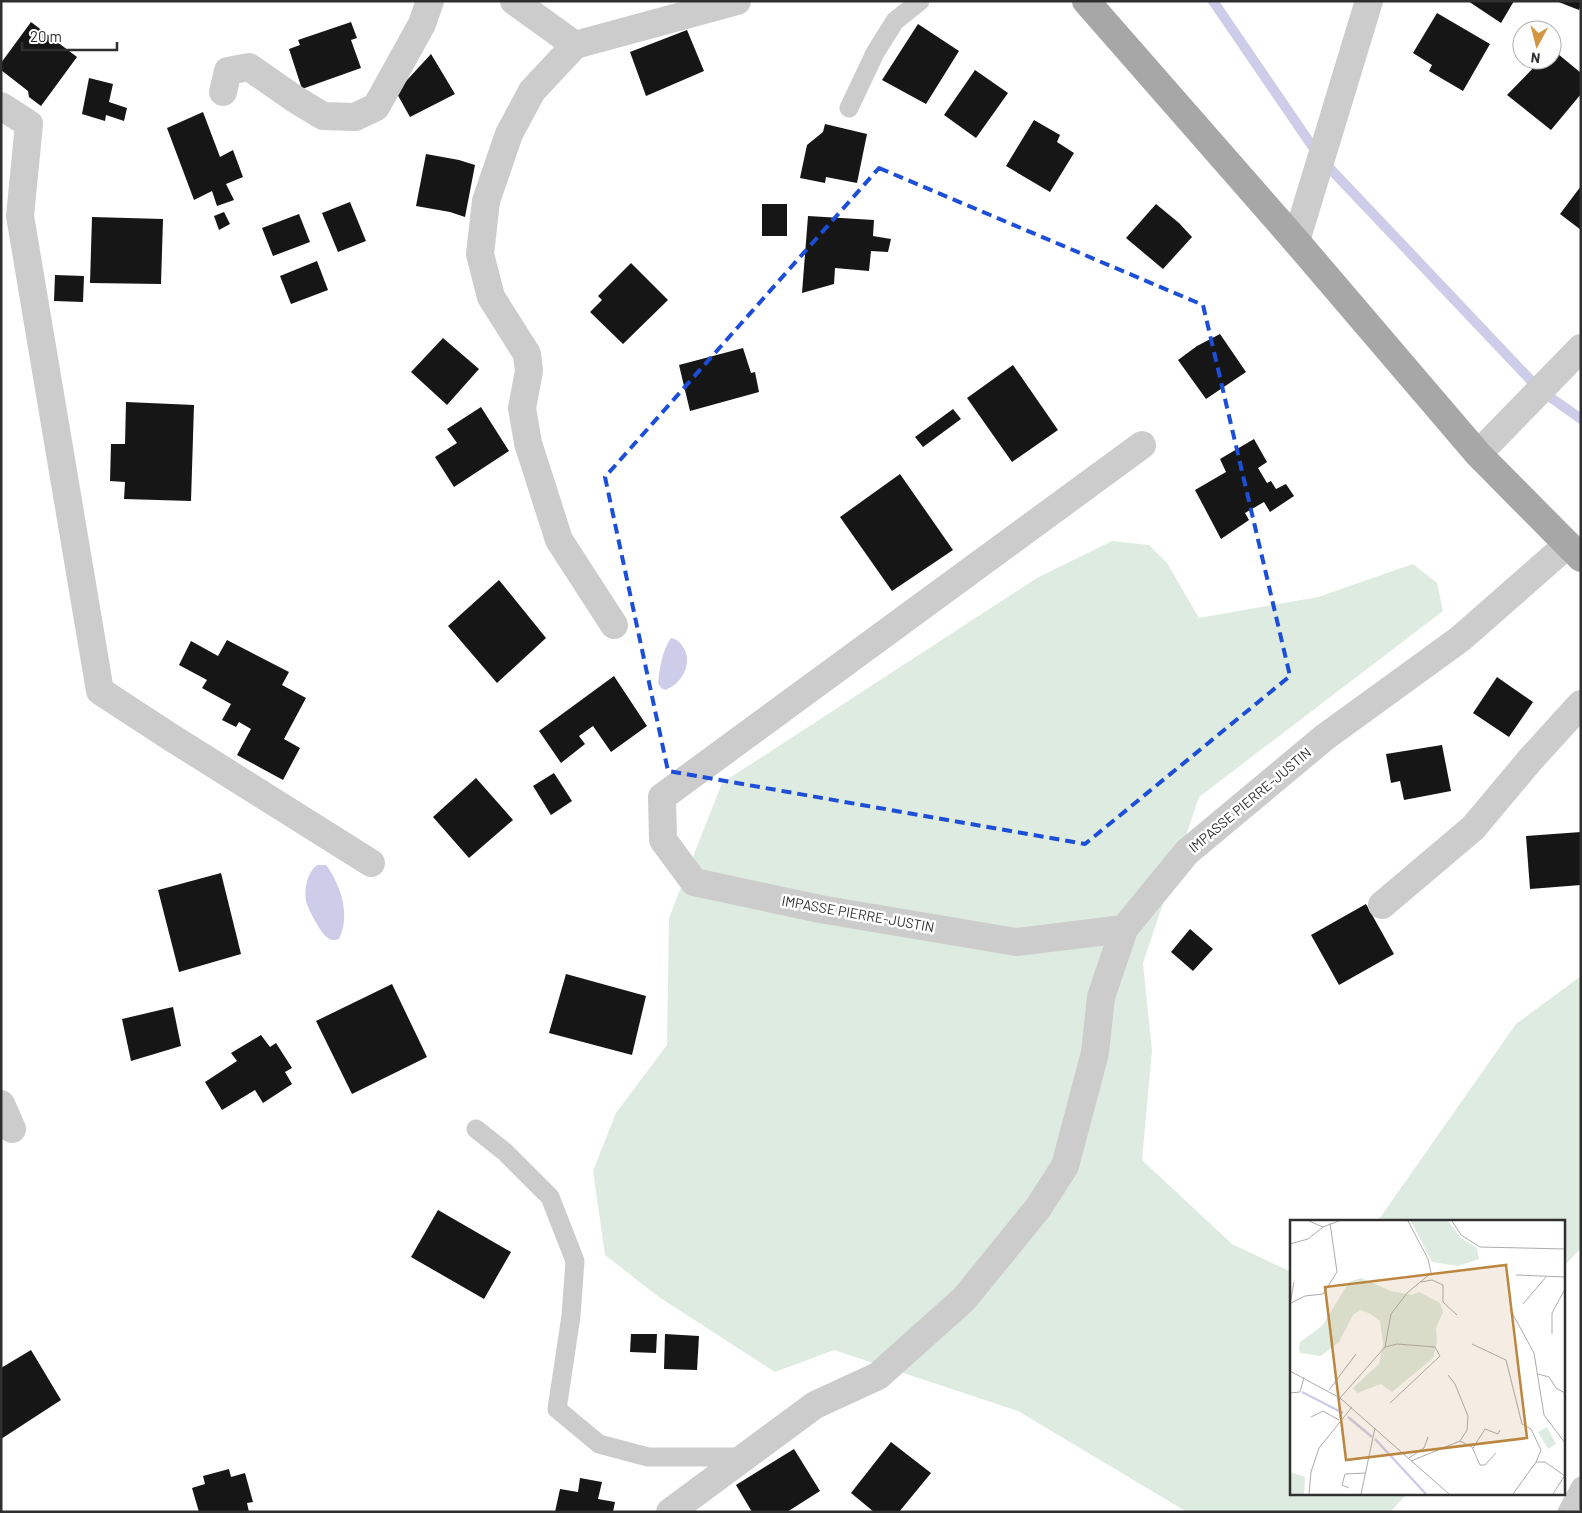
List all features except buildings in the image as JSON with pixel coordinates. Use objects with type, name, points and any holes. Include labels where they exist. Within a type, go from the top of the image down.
[{"type":"main road","points":[[1086,1],[1296,241],[1478,454],[1574,552]]},
{"type":"street","points":[[223,92],[228,71],[249,67],[294,99],[323,116],[355,117],[376,106],[422,24],[430,1]]},
{"type":"street","points":[[514,1],[575,45]]},
{"type":"street","points":[[614,625],[559,540],[528,443],[522,408],[529,371],[526,354],[491,297],[480,254],[486,201],[509,134],[532,91],[575,45],[737,1]]},
{"type":"street","points":[[1296,241],[1369,1]]},
{"type":"street","points":[[1,106],[29,124],[20,216],[100,691],[177,742],[371,863]]},
{"type":"street","points":[[1478,454],[1578,353]]},
{"type":"street","name":"IMPASSE PIERRE-JUSTIN","points":[[1142,445],[662,797],[663,840],[694,882],[820,909],[1016,942],[1124,928],[1188,852],[1326,737],[1460,639],[1574,552]]},
{"type":"street","points":[[1382,905],[1473,828],[1530,760],[1581,704]]},
{"type":"street","points":[[670,1512],[815,1405],[878,1376],[964,1299],[1038,1208],[1065,1166],[1095,1053],[1101,997],[1124,928]]},
{"type":"street","points":[[1,1104],[12,1129]]},
{"type":"lane","points":[[849,108],[875,53],[895,21],[920,1]]},
{"type":"lane","points":[[476,1129],[505,1152],[550,1197],[575,1262],[571,1316],[557,1409],[599,1444],[648,1457],[743,1457]]},
{"type":"lane","points":[[1566,1512],[1581,1486]]},
{"type":"highlighted area","points":[[879,168],[1203,305],[1290,676],[1085,844],[668,771],[605,477]]},
{"type":"shaded area","points":[[1112,541],[1149,545],[1167,563],[1199,618],[1318,597],[1413,564],[1437,583],[1443,611],[1199,797],[1143,963],[1152,1051],[1142,1160],[1232,1244],[1290,1272],[1290,1496],[1405,1496],[1390,1512],[1187,1512],[1018,1411],[834,1350],[775,1372],[659,1297],[605,1255],[593,1171],[616,1113],[667,1045],[669,918],[722,783],[1037,578]]},
{"type":"shaded area","points":[[1581,976],[1581,1248],[1564,1266],[1564,1220],[1378,1220],[1516,1024]]},
{"type":"water","points":[[671,638],[678,641],[683,647],[687,660],[681,678],[665,690],[658,683],[663,654]]},
{"type":"water","points":[[317,865],[326,865],[336,882],[343,901],[344,921],[339,939],[331,940],[325,936],[309,910],[306,901],[307,881]]},
{"type":"waterway","points":[[1213,1],[1321,159],[1540,390],[1581,419]]}]
